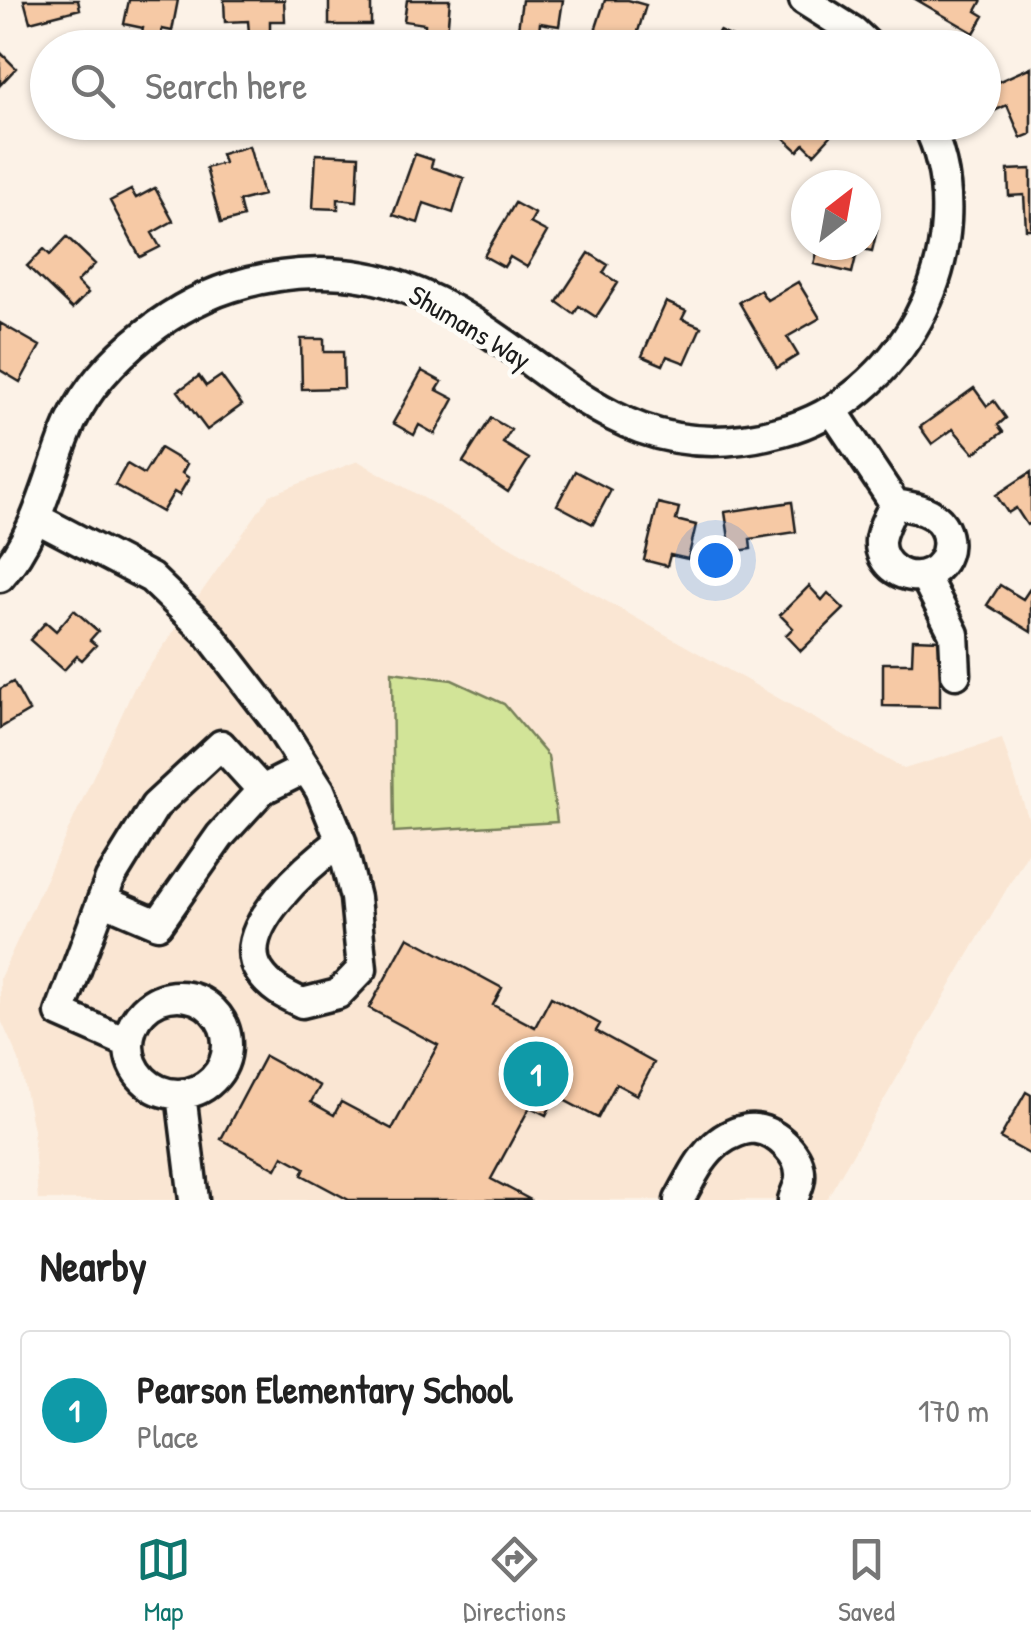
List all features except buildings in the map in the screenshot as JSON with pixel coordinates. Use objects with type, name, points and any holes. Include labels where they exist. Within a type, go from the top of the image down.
[{"type":"street","points":[[815,2],[849,30]]},
{"type":"street","name":"Shumans Way","points":[[0,577],[36,518],[68,428],[112,365],[135,341],[194,302],[270,277],[315,273],[359,276],[399,285],[461,315],[624,424],[668,438],[714,442],[754,439],[806,425],[833,411],[894,355],[917,321],[935,282],[945,238],[946,198],[931,140]]},
{"type":"street","points":[[833,411],[895,504],[933,515],[947,534],[945,557],[924,575],[898,573],[884,558],[880,537],[895,504]]},
{"type":"street","points":[[36,518],[151,578],[208,633],[276,721],[320,790],[340,841],[355,898],[362,970],[338,994],[302,1003],[276,990],[257,968],[254,943],[270,908],[314,861],[340,841]]},
{"type":"street","points":[[924,575],[954,634],[956,674]]},
{"type":"street","points":[[128,1043],[60,1013],[110,878],[156,806],[221,745],[262,790]]},
{"type":"street","points":[[102,900],[158,924],[220,836],[262,790],[306,768]]},
{"type":"street","points":[[166,996],[198,999],[211,1008],[226,1036],[221,1069],[196,1090],[181,1094],[164,1092],[138,1077],[128,1043],[138,1013],[166,996]]},
{"type":"street","points":[[181,1094],[194,1200]]},
{"type":"street","points":[[679,1200],[701,1161],[721,1140],[743,1130],[757,1129],[782,1142],[797,1158],[800,1178],[793,1200]]},
{"type":"shaded area","points":[[358,461],[904,769],[1002,739],[1031,826],[1031,847],[826,1200],[38,1200],[33,1130],[19,1060],[0,1018],[0,978],[134,688],[270,495]]},
{"type":"green space","points":[[392,672],[452,680],[504,704],[548,756],[557,822],[394,832]]},
{"type":"place","name":"Pearson Elementary School","points":[[536,1074]]}]
